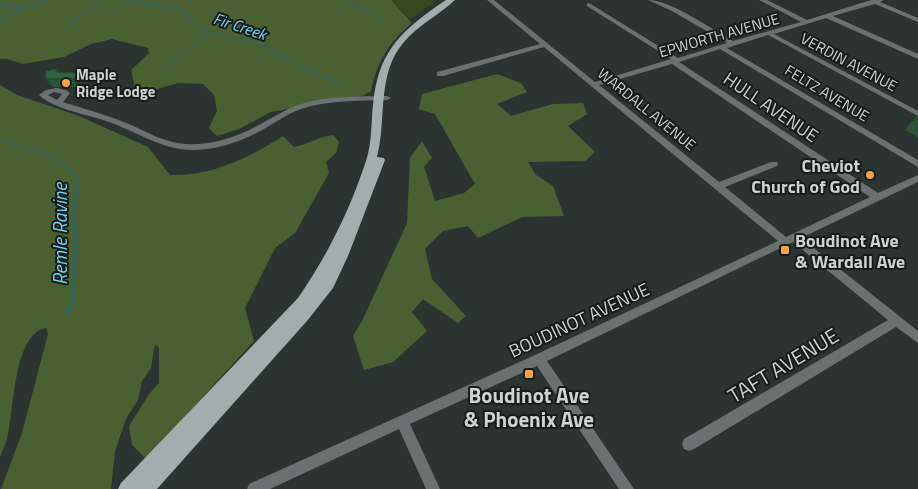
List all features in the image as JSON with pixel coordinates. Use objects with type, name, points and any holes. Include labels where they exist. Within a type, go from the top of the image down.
[{"type":"main road","points":[[383,98],[382,74],[393,48],[410,29],[451,0]]},
{"type":"main road","points":[[145,489],[256,360],[303,302],[332,257],[371,160],[391,66],[402,45],[420,28],[457,0]]},
{"type":"main road","points":[[127,489],[256,360]]},
{"type":"street","name":"WARDALL AVENUE","points":[[490,0],[718,186],[918,338]]},
{"type":"street","points":[[651,0],[674,10],[733,44]]},
{"type":"street","points":[[762,0],[806,22]]},
{"type":"street","points":[[875,1],[918,20]]},
{"type":"street","name":"EPWORTH AVENUE","points":[[593,85],[875,1]]},
{"type":"street","name":"HULL AVENUE","points":[[589,5],[675,60],[876,197]]},
{"type":"street","points":[[827,16],[918,57]]},
{"type":"street","name":"VERDIN AVENUE","points":[[768,34],[918,114]]},
{"type":"street","points":[[440,74],[545,45]]},
{"type":"street","name":"FELTZ AVENUE","points":[[721,47],[918,164]]},
{"type":"street","points":[[59,104],[128,126],[163,143],[188,147],[209,146],[230,141],[250,133],[298,107],[316,102],[383,98]]},
{"type":"street","points":[[718,186],[774,164]]},
{"type":"street","name":"BOUDINOT AVENUE","points":[[254,489],[539,359],[918,178]]},
{"type":"street","name":"TAFT AVENUE","points":[[689,444],[897,321]]},
{"type":"street","points":[[539,359],[627,489]]},
{"type":"street","points":[[402,421],[433,489]]},
{"type":"green space","points":[[0,0],[391,0],[412,23],[385,53],[371,91],[363,96],[271,112],[239,129],[217,136],[209,128],[217,111],[214,95],[203,84],[178,83],[151,91],[135,88],[131,70],[149,53],[148,48],[112,39],[91,44],[64,57],[23,64],[0,59]]},
{"type":"green space","points":[[391,0],[433,0],[435,2],[410,19]]},
{"type":"green space","points":[[497,74],[521,83],[527,92],[497,104],[511,116],[553,104],[583,103],[587,114],[568,126],[595,152],[585,161],[528,162],[536,175],[553,186],[564,216],[522,217],[478,238],[468,226],[443,231],[425,249],[432,279],[466,316],[458,323],[423,299],[412,312],[427,331],[393,362],[364,370],[353,336],[363,319],[407,223],[410,158],[422,141],[432,158],[424,167],[435,201],[464,193],[475,184],[435,114],[419,109],[422,94]]},
{"type":"green space","points":[[0,85],[17,95],[79,116],[148,147],[170,175],[185,175],[215,169],[257,152],[283,136],[294,147],[333,135],[339,142],[336,153],[326,162],[329,173],[295,233],[275,248],[245,308],[254,341],[146,459],[132,445],[129,426],[149,394],[159,383],[159,348],[156,345],[154,348],[151,368],[142,381],[138,400],[126,419],[115,451],[111,489],[1,489],[22,433],[48,334],[46,328],[35,333],[27,344],[21,358],[7,439],[0,457]]},
{"type":"building","points":[[56,69],[56,72],[79,73],[73,79],[45,78],[46,71]]},
{"type":"waterway","name":"Remle Ravine","points":[[19,9],[48,0]]},
{"type":"waterway","points":[[62,34],[77,18],[100,0]]},
{"type":"waterway","name":"Fir Creek","points":[[125,0],[158,7],[172,7],[183,11],[199,26],[210,32]]},
{"type":"waterway","points":[[350,0],[359,7],[385,20]]},
{"type":"waterway","points":[[0,4],[19,9]]},
{"type":"waterway","name":"Remle Ravine","points":[[0,19],[19,9]]},
{"type":"waterway","points":[[163,70],[210,32]]},
{"type":"waterway","name":"Fir Creek","points":[[210,32],[268,47],[305,70],[344,84]]},
{"type":"waterway","name":"Remle Ravine","points":[[0,139],[42,153],[61,162],[77,178],[76,192]]},
{"type":"waterway","name":"Remle Ravine","points":[[67,315],[72,300],[77,241],[74,218],[76,191]]},
{"type":"place","name":"Maple Ridge Lodge","points":[[66,83]]},
{"type":"place","name":"Cheviot Church of God","points":[[870,175]]},
{"type":"place","name":"Boudinot Ave & Wardall Ave","points":[[785,250]]},
{"type":"place","name":"Boudinot Ave & Phoenix Ave","points":[[529,374]]}]
